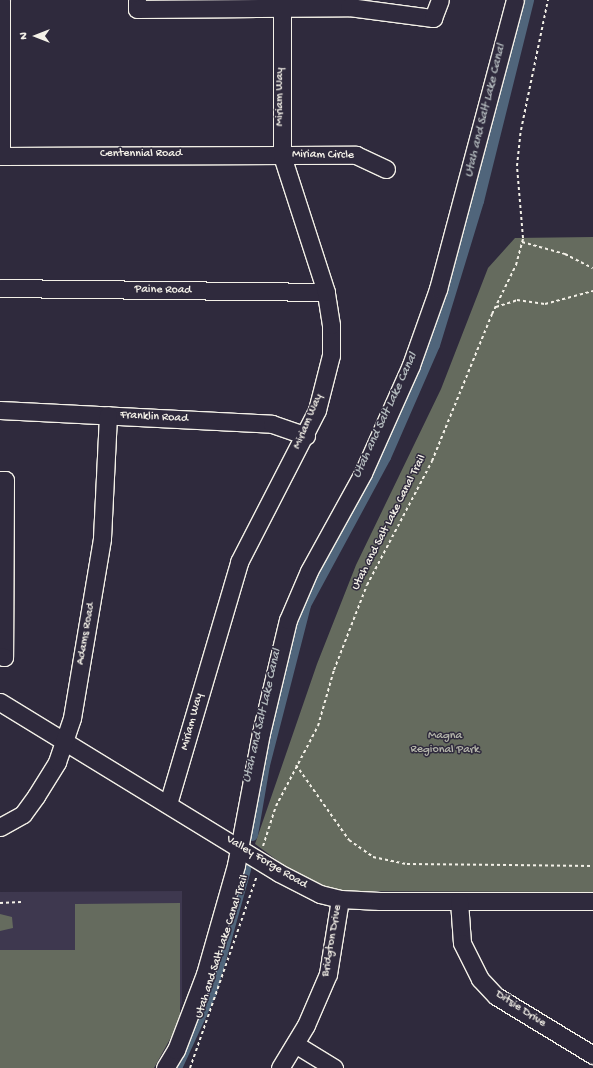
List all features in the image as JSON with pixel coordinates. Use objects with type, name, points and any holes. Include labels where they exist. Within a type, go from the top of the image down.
[{"type":"street","points":[[0,0],[0,156]]},
{"type":"street","points":[[137,0],[137,9],[282,4],[362,8],[433,18],[440,0]]},
{"type":"street","points":[[165,1068],[176,1050],[205,974],[239,847],[288,620],[309,571],[366,467],[411,365],[438,288],[515,0]]},
{"type":"street","name":"Miriam Way","points":[[168,804],[239,562],[306,436],[319,403],[331,355],[331,325],[326,292],[282,156],[282,4]]},
{"type":"street","name":"Miriam Circle","points":[[282,156],[356,155],[386,169]]},
{"type":"street","name":"Centennial Road","points":[[0,156],[282,156]]},
{"type":"street","name":"Paine Road","points":[[0,288],[326,292]]},
{"type":"street","name":"Franklin Road","points":[[0,410],[272,424],[306,436]]},
{"type":"street","name":"Adams Road","points":[[0,827],[27,808],[57,762],[72,718],[99,566],[108,416]]},
{"type":"street","points":[[0,480],[5,480],[4,657],[0,656]]},
{"type":"street","name":"Valley Forge Road","points":[[0,702],[239,847],[258,857],[299,885],[340,899],[593,901]]},
{"type":"street","name":"Bridgton Drive","points":[[280,1068],[294,1044],[328,974],[340,899]]},
{"type":"street","name":"Ditsie Drive","points":[[459,901],[462,943],[480,979],[496,996],[593,1055]]},
{"type":"street","points":[[294,1044],[334,1068]]},
{"type":"path","name":"Utah and Salt Lake Canal Trail","points":[[190,1068],[246,914],[258,857],[276,806],[296,765],[318,726],[334,670],[367,585],[432,461],[495,307],[516,265],[522,242],[517,166],[521,130],[548,0]]},
{"type":"path","points":[[522,242],[565,254],[593,268]]},
{"type":"path","points":[[495,307],[517,300],[559,302],[593,291]]},
{"type":"path","points":[[296,765],[348,840],[373,857],[407,864],[593,866]]},
{"type":"path","points":[[0,903],[21,902]]},
{"type":"shaded area","points":[[182,891],[182,1003],[154,1068],[0,1068],[0,892]]},
{"type":"green space","name":"Magna Regional Park","points":[[593,237],[593,892],[337,891],[293,872],[255,844],[317,664],[356,565],[441,389],[488,268],[515,238]]},
{"type":"green space","points":[[180,903],[180,1021],[154,1068],[0,1068],[0,950],[75,950],[75,904]]},
{"type":"green space","points":[[0,914],[12,917],[13,928],[0,931]]},
{"type":"waterway","name":"Utah and Salt Lake Canal","points":[[252,835],[264,765],[305,605],[385,457],[434,345],[478,201],[528,0]]},
{"type":"waterway","name":"Utah and Salt Lake Canal","points":[[176,1068],[211,992],[245,869]]}]
